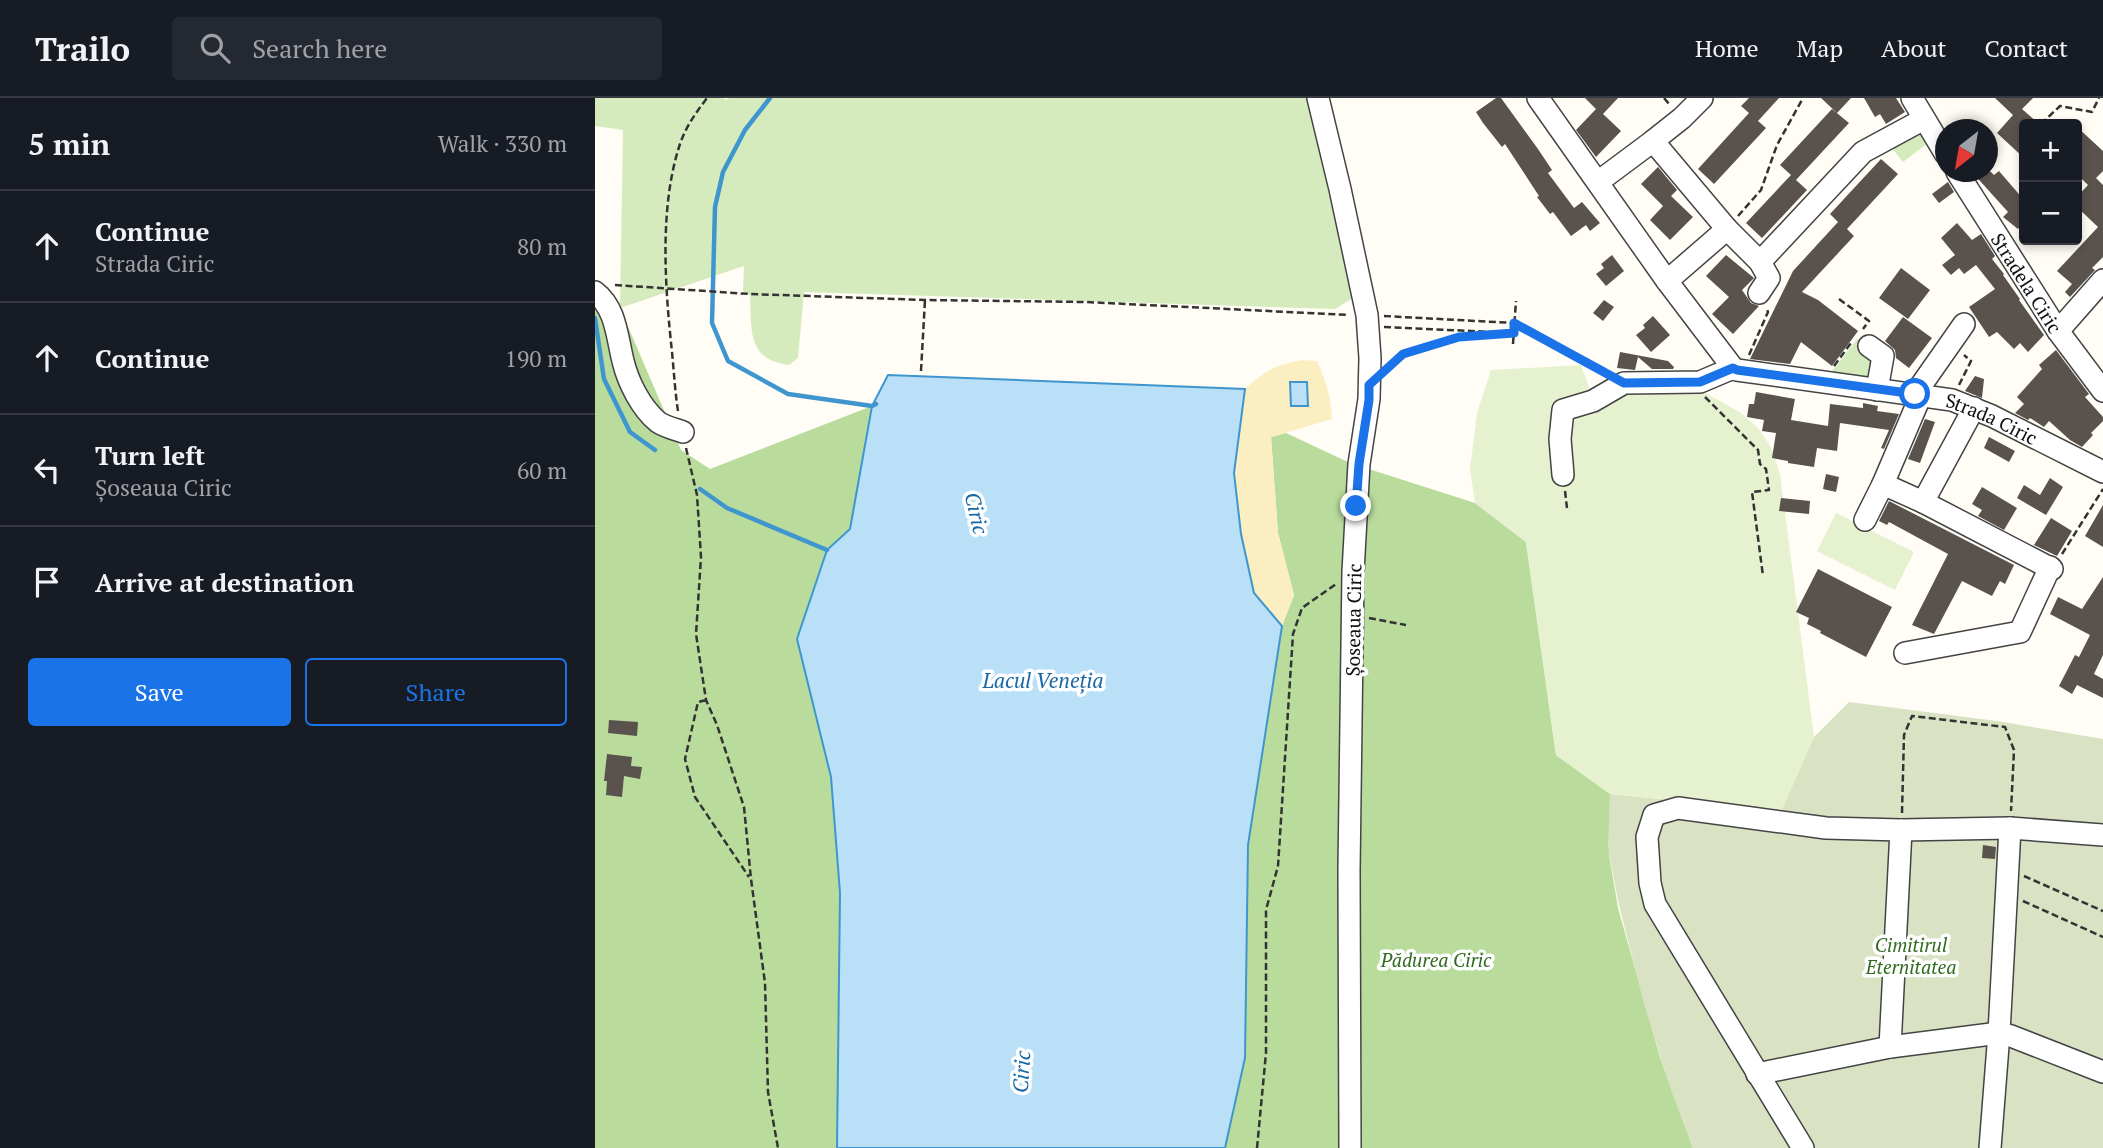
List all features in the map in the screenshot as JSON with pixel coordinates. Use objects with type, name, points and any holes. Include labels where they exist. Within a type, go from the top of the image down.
[{"type":"street","name":"Șoseaua Ciric","points":[[1318,98],[1340,189],[1362,320],[1369,385],[1359,464],[1353,572],[1349,871],[1350,1148]]},
{"type":"street","points":[[1538,98],[1667,281],[1738,370],[1700,382],[1624,383],[1603,372]]},
{"type":"street","points":[[1598,182],[1682,118],[1702,98]]},
{"type":"street","points":[[1912,98],[1935,137]]},
{"type":"street","points":[[1760,262],[1863,152],[1924,119]]},
{"type":"street","points":[[1653,141],[1727,229],[1760,262],[1769,278],[1759,293]]},
{"type":"street","name":"Stradela Ciric","points":[[1963,182],[2058,331],[2103,391]]},
{"type":"street","points":[[1667,281],[1727,229]]},
{"type":"street","points":[[2058,331],[2103,280]]},
{"type":"street","points":[[601,288],[599,295],[613,317],[624,364],[637,395],[660,424],[683,432]]},
{"type":"street","points":[[1865,520],[1884,484],[1918,395],[1964,324]]},
{"type":"street","points":[[1870,346],[1882,356],[1877,390]]},
{"type":"street","name":"Strada Ciric","points":[[1738,370],[1952,401],[1974,408],[2103,472]]},
{"type":"street","points":[[1563,475],[1560,439],[1563,410],[1593,401],[1624,383]]},
{"type":"street","points":[[1923,502],[1974,408]]},
{"type":"street","points":[[1884,484],[2051,568],[2020,632],[1905,653]]},
{"type":"street","points":[[1803,1148],[1655,904],[1650,883],[1647,837],[1654,815],[1678,808],[1826,828],[2010,828],[2103,835]]},
{"type":"street","points":[[1990,1148],[2010,828]]},
{"type":"street","points":[[1890,1047],[1901,830]]},
{"type":"street","points":[[1757,1074],[1890,1047],[1999,1033],[2103,1072]]},
{"type":"path","points":[[707,98],[690,121],[674,167],[667,213],[667,289],[677,405],[697,495],[701,558],[696,634],[706,700],[744,807],[765,983],[768,1092],[778,1148]]},
{"type":"path","points":[[1727,229],[1761,190],[1777,145],[1803,98]]},
{"type":"path","points":[[2046,119],[2060,106],[2092,112],[2097,99]]},
{"type":"path","points":[[601,288],[750,295],[1086,302],[1514,333]]},
{"type":"path","points":[[1738,370],[1768,312],[1759,293]]},
{"type":"path","points":[[1821,382],[1869,321],[1839,299]]},
{"type":"path","points":[[921,371],[925,300]]},
{"type":"path","points":[[1513,344],[1516,301]]},
{"type":"path","points":[[1388,316],[1514,323],[1603,372]]},
{"type":"path","points":[[1369,385],[1403,354],[1459,337],[1504,332]]},
{"type":"path","points":[[1951,344],[1971,361],[1952,401]]},
{"type":"path","points":[[1700,382],[1701,392],[1758,450],[1760,464],[1766,469],[1769,491],[1752,492],[1763,576]]},
{"type":"path","points":[[2051,568],[2103,489]]},
{"type":"path","points":[[1257,1148],[1266,1053],[1266,910],[1279,866],[1293,635],[1302,608],[1353,572]]},
{"type":"path","points":[[1352,615],[1406,625]]},
{"type":"path","points":[[706,700],[698,702],[685,759],[695,797],[751,879]]},
{"type":"path","points":[[1901,830],[1904,735],[1912,716],[2005,727],[2014,750],[2010,828]]},
{"type":"path","points":[[2008,869],[2103,911]]},
{"type":"path","points":[[2006,894],[2103,937]]},
{"type":"green space","points":[[595,98],[1308,98],[1332,193],[1353,298],[1335,309],[804,292],[798,358],[789,365],[775,362],[758,350],[754,341],[750,295],[743,291],[744,266],[620,308],[623,130],[595,126]]},
{"type":"green space","points":[[1923,133],[1928,143],[1903,162],[1892,148]]},
{"type":"green space","points":[[595,301],[620,308],[681,450],[710,469],[872,406],[850,529],[827,550],[797,639],[831,777],[840,893],[837,1148],[595,1148]]},
{"type":"green space","points":[[1857,339],[1881,357],[1875,387],[1825,380]]},
{"type":"green space","points":[[1581,365],[1597,410],[1634,392],[1704,392],[1741,413],[1758,428],[1771,447],[1780,474],[1814,737],[1781,811],[1610,794],[1556,755],[1526,542],[1475,503],[1470,469],[1477,413],[1491,370]]},
{"type":"green space","name":"Pădurea Ciric","points":[[1286,433],[1350,463],[1475,503],[1526,542],[1556,755],[1610,794],[1609,854],[1618,908],[1660,1057],[1693,1148],[1225,1148],[1245,1058],[1248,845],[1282,626],[1294,595],[1278,533],[1271,437]]},
{"type":"green space","points":[[1836,513],[1914,552],[1895,590],[1817,551]]},
{"type":"green space","name":"Cimitirul Eternitatea","points":[[1849,702],[1997,721],[2103,739],[2103,1148],[1693,1148],[1672,1093],[1644,1004],[1618,901],[1608,847],[1610,794],[1781,811],[1814,737]]},
{"type":"sand","points":[[1303,360],[1317,361],[1328,389],[1332,419],[1271,437],[1278,533],[1294,595],[1282,626],[1254,593],[1241,534],[1234,473],[1245,389],[1271,369]]},
{"type":"water","name":"Lacul Veneția","points":[[888,375],[1245,389],[1234,473],[1241,534],[1254,593],[1282,626],[1248,845],[1245,1058],[1225,1148],[837,1148],[840,893],[831,777],[797,639],[827,550],[850,529],[872,406]]},
{"type":"water","points":[[1290,382],[1307,382],[1308,406],[1291,406]]},
{"type":"building","points":[[1496,98],[1501,98],[1538,149],[1552,170],[1548,173],[1574,208],[1582,202],[1600,223],[1590,231],[1586,225],[1571,236],[1553,212],[1550,214],[1537,197],[1539,196],[1505,144],[1502,147],[1483,123],[1476,112]]},
{"type":"building","points":[[1585,98],[1618,98],[1603,114],[1621,131],[1596,157],[1576,130],[1596,109]]},
{"type":"building","points":[[1749,98],[1779,98],[1758,121],[1766,128],[1714,184],[1698,169],[1749,113],[1741,106]]},
{"type":"building","points":[[1821,98],[1851,98],[1837,113]]},
{"type":"building","points":[[1864,98],[1896,98],[1905,112],[1886,124],[1880,114],[1875,117]]},
{"type":"building","points":[[1995,98],[2033,98],[2022,109],[2033,119],[2019,119],[2019,153],[1998,134],[2013,115]]},
{"type":"building","points":[[1832,109],[1849,123],[1796,180],[1807,190],[1762,238],[1746,223],[1791,175],[1780,165]]},
{"type":"building","points":[[2082,132],[2103,151],[2103,171],[2096,178],[2103,185],[2103,257],[2092,268],[2095,270],[2070,297],[2065,292],[2072,284],[2057,271],[2098,227],[2082,212],[2082,192],[2088,185],[2082,179]]},
{"type":"building","points":[[1881,159],[1898,174],[1847,229],[1854,236],[1802,292],[1818,300],[1858,331],[1832,366],[1801,342],[1790,364],[1750,359],[1793,271],[1838,222],[1830,214]]},
{"type":"building","points":[[1658,167],[1677,190],[1671,196],[1693,217],[1670,240],[1650,220],[1663,206],[1641,184]]},
{"type":"building","points":[[1998,172],[2019,194],[2018,229],[2003,217],[2008,212],[1981,182],[1998,182]]},
{"type":"building","points":[[1948,182],[1954,192],[1939,203],[1932,194]]},
{"type":"building","points":[[1957,223],[1972,240],[1981,234],[1995,256],[1992,259],[2044,335],[2028,352],[2020,343],[2014,349],[1997,332],[1989,337],[1969,307],[1995,289],[1976,265],[1964,274],[1959,268],[1951,275],[1942,265],[1955,255],[1941,238]]},
{"type":"building","points":[[1612,255],[1624,271],[1606,286],[1596,274],[1604,268],[1601,264]]},
{"type":"building","points":[[1726,255],[1754,278],[1742,290],[1751,303],[1759,306],[1733,334],[1712,314],[1729,297],[1706,276]]},
{"type":"building","points":[[1901,268],[1930,290],[1908,319],[1879,298]]},
{"type":"building","points":[[1604,300],[1614,307],[1603,321],[1593,313]]},
{"type":"building","points":[[1653,316],[1670,335],[1651,352],[1636,335]]},
{"type":"building","points":[[1903,317],[1932,338],[1909,368],[1896,358],[1895,350],[1885,341]]},
{"type":"building","points":[[2056,350],[2089,394],[2085,397],[2103,417],[2103,421],[2082,447],[2049,421],[2044,427],[2015,413],[2024,404],[2017,397],[2042,369],[2039,365]]},
{"type":"building","points":[[1620,352],[1668,361],[1674,367],[1652,369],[1638,357],[1635,370],[1617,368]]},
{"type":"building","points":[[1975,376],[1984,379],[1982,398],[1965,391]]},
{"type":"building","points":[[1756,392],[1795,399],[1791,420],[1828,426],[1830,404],[1863,408],[1863,403],[1878,406],[1877,411],[1899,414],[1884,449],[1881,448],[1889,430],[1840,423],[1837,451],[1817,448],[1814,467],[1788,463],[1772,458],[1776,433],[1762,431],[1764,420],[1747,417],[1749,404],[1754,404]]},
{"type":"building","points":[[1925,419],[1935,422],[1920,463],[1908,459]]},
{"type":"building","points":[[1989,437],[2015,451],[2009,462],[1984,448]]},
{"type":"building","points":[[1826,474],[1839,477],[1836,492],[1823,489]]},
{"type":"building","points":[[2050,478],[2063,487],[2046,515],[2017,498],[2024,485],[2040,495]]},
{"type":"building","points":[[1982,487],[2017,508],[2004,530],[1978,516],[1982,510],[1972,504]]},
{"type":"building","points":[[1781,498],[1810,501],[1809,514],[1779,511]]},
{"type":"building","points":[[1889,501],[2014,565],[2005,584],[2000,581],[1992,596],[1962,581],[1934,634],[1912,625],[1948,554],[1889,522],[1887,525],[1879,521]]},
{"type":"building","points":[[2103,505],[2103,547],[2085,536]]},
{"type":"building","points":[[2051,518],[2072,531],[2057,556],[2034,545]]},
{"type":"building","points":[[1818,569],[1892,607],[1866,657],[1820,633],[1821,631],[1807,624],[1809,618],[1796,612]]},
{"type":"building","points":[[2103,577],[2103,655],[2094,674],[2103,679],[2103,698],[2077,685],[2072,694],[2059,686],[2075,655],[2079,657],[2090,635],[2050,614],[2058,597],[2082,609]]},
{"type":"building","points":[[609,720],[638,722],[637,736],[608,733]]},
{"type":"building","points":[[607,754],[632,757],[631,766],[642,767],[640,779],[624,776],[622,797],[606,795],[607,781],[604,781]]},
{"type":"building","points":[[1983,845],[1996,847],[1995,859],[1982,858]]},
{"type":"waterway","name":"Ciric","points":[[770,98],[745,130],[723,172],[715,207],[712,323],[728,361],[788,394],[872,406],[876,404]]},
{"type":"waterway","points":[[595,318],[604,379],[630,432],[655,450]]},
{"type":"waterway","points":[[700,489],[727,508],[827,550]]},
{"type":"route","points":[[1356,506],[1369,385],[1403,354],[1459,337],[1514,333],[1514,323],[1624,383],[1700,382],[1733,368],[1915,394]]}]
